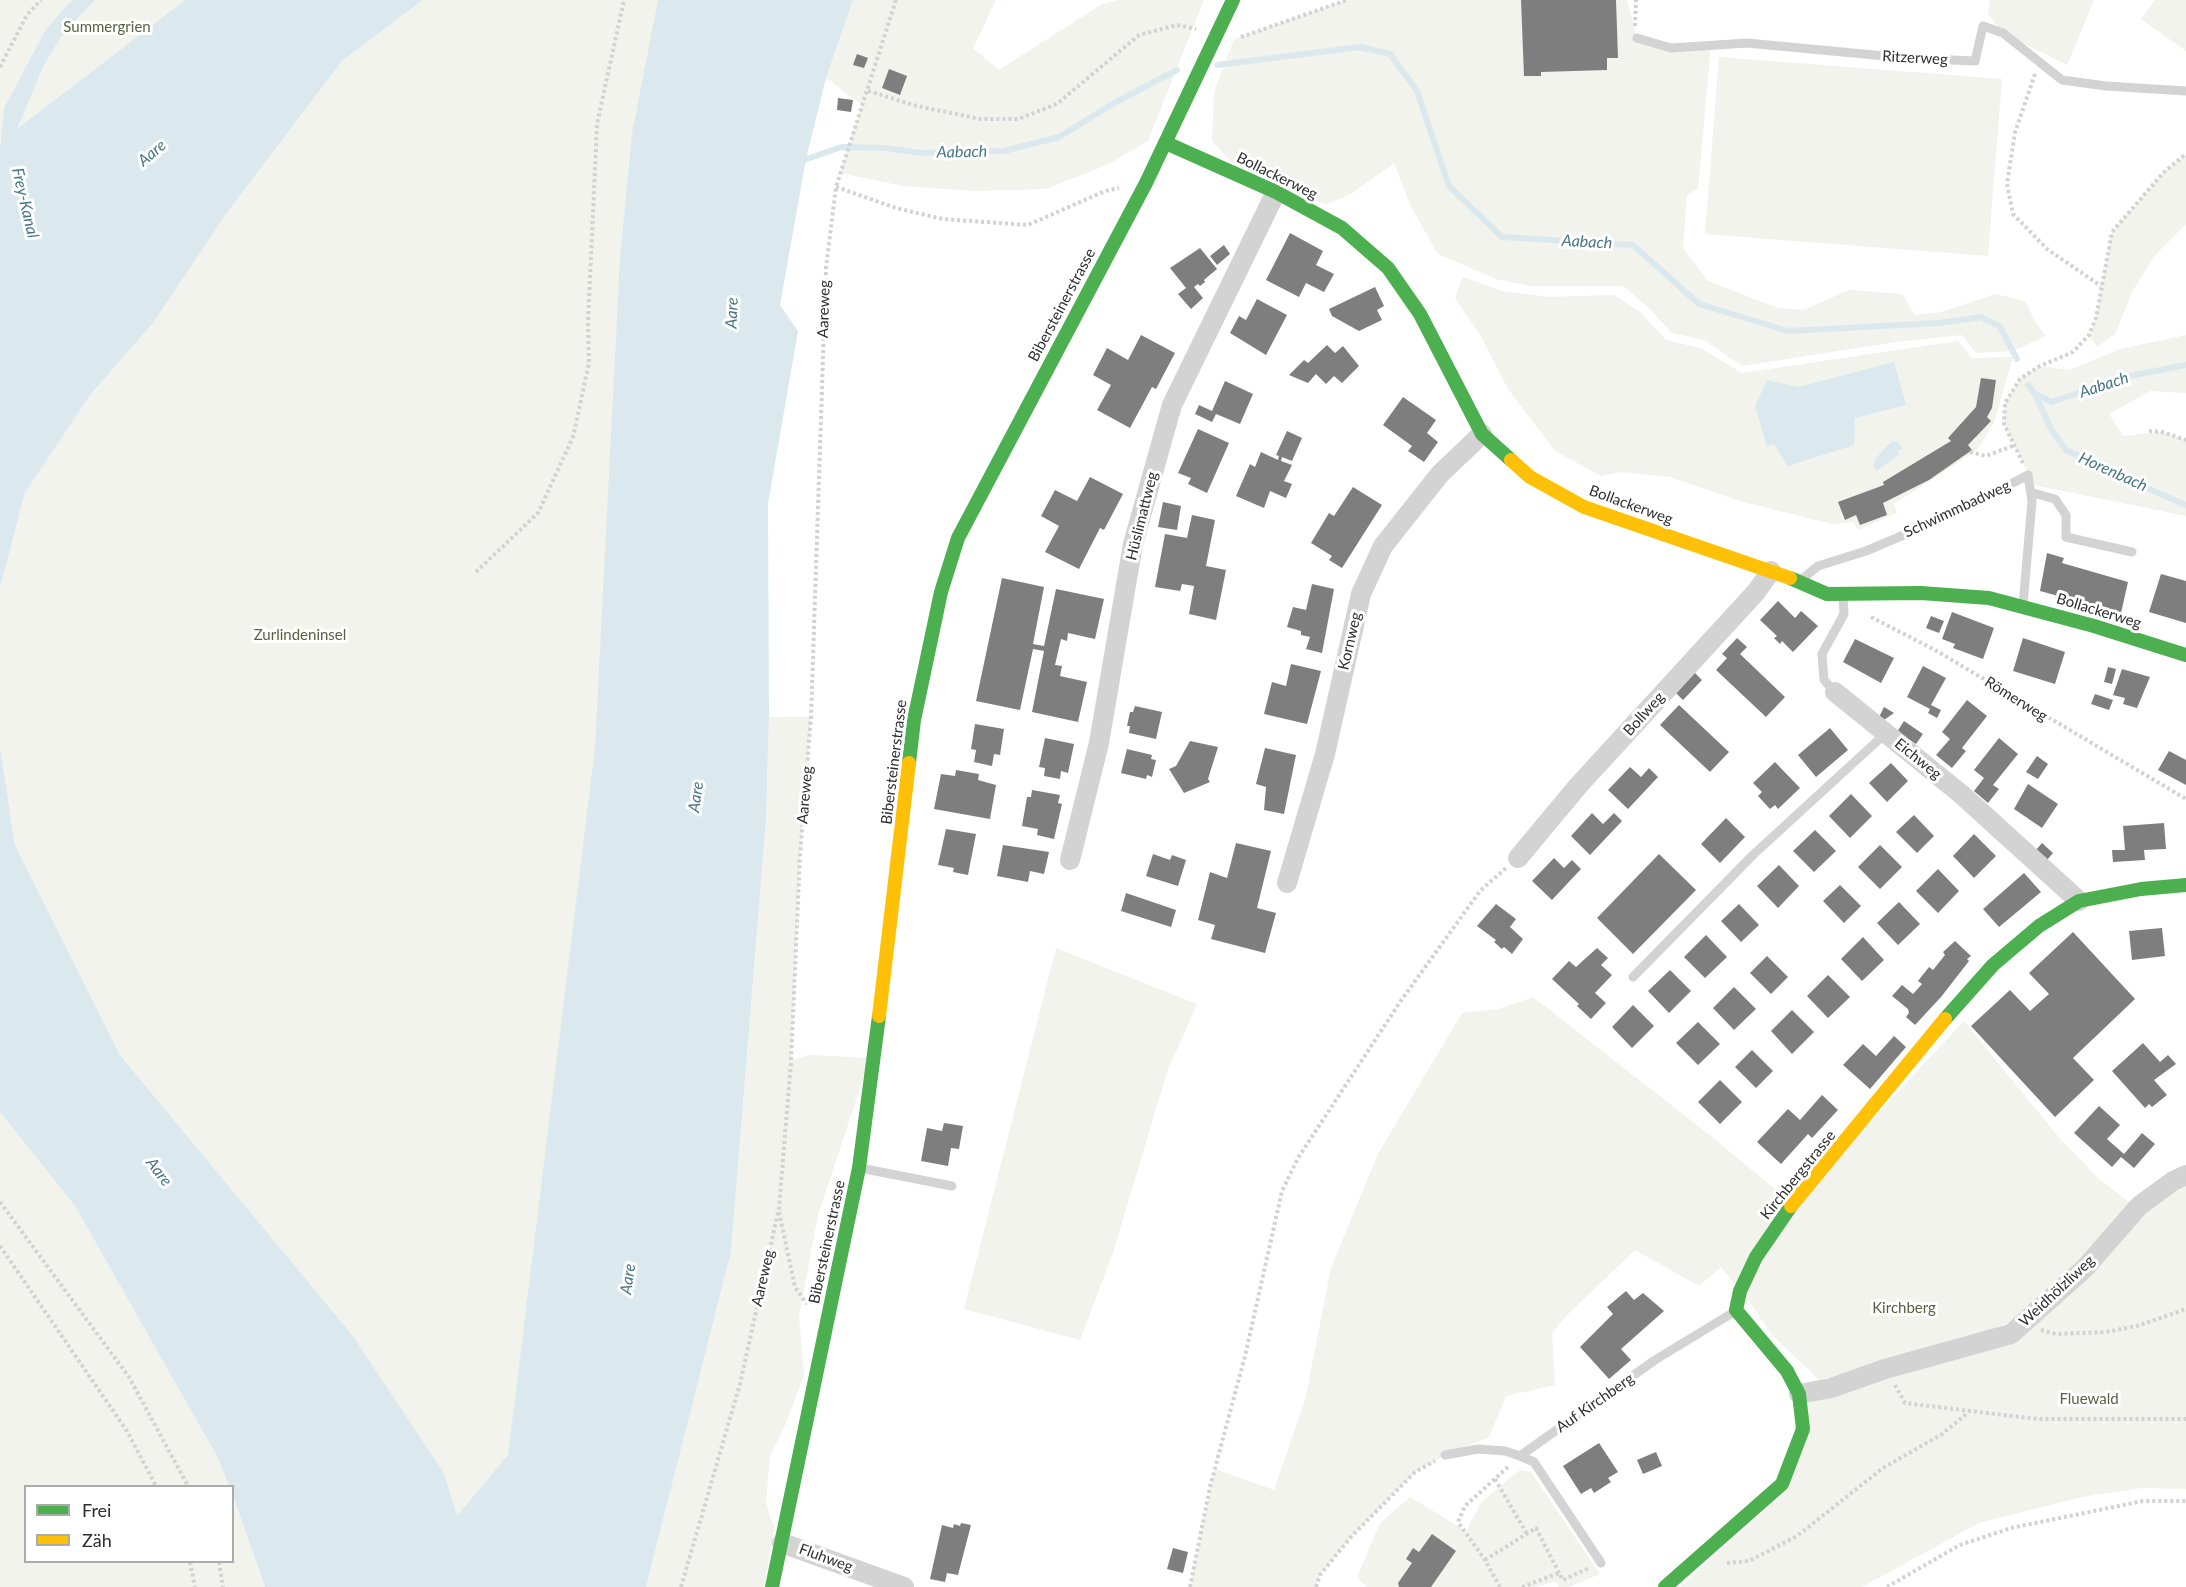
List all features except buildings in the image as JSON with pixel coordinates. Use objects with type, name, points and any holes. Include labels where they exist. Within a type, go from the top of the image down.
[{"type":"street","name":"Bibersteinerstrasse","points":[[772,1587],[859,1168],[914,720],[941,592],[958,538],[981,491],[1146,183],[1233,0]]},
{"type":"street","name":"Bollackerweg","points":[[1166,143],[1276,192],[1342,228],[1388,268],[1420,314],[1482,434],[1530,477],[1584,507],[1771,571],[1843,599],[1921,593],[1989,598],[2023,605],[2186,655]]},
{"type":"street","name":"Hüslimattweg","points":[[1070,860],[1099,743],[1133,544],[1172,405],[1276,192]]},
{"type":"street","name":"Kornweg","points":[[1287,884],[1325,754],[1361,594],[1383,546],[1440,474],[1482,434]]},
{"type":"street","name":"Bollweg","points":[[1518,858],[1578,786],[1756,592],[1771,571]]},
{"type":"street","name":"Eichweg","points":[[1835,692],[1961,794],[2079,901]]},
{"type":"street","name":"Kirchbergstrasse","points":[[1736,1310],[1740,1291],[1756,1257],[1793,1204],[1931,1034],[1993,965],[2038,926],[2079,901],[2141,889],[2186,885]]},
{"type":"street","name":"Weidhölzliweg","points":[[1799,1394],[1831,1388],[1885,1369],[2011,1334],[2085,1268],[2139,1206],[2173,1181],[2186,1175]]},
{"type":"street","points":[[1665,1587],[1782,1484],[1803,1429],[1799,1394],[1787,1371],[1736,1310]]},
{"type":"street","name":"Fluhweg","points":[[782,1543],[904,1587]]},
{"type":"lane","name":"Ritzerweg","points":[[1637,38],[1671,48],[1747,43],[1906,58],[1975,61],[1983,26],[2003,33],[2062,80],[2106,86],[2186,91]]},
{"type":"lane","name":"Schwimmbadweg","points":[[1799,581],[1818,566],[1866,551],[1951,515],[2028,475],[2033,493],[2023,605]]},
{"type":"lane","points":[[2033,493],[2055,499],[2066,515],[2066,537],[2132,552]]},
{"type":"lane","name":"Eichweg","points":[[1835,692],[1824,680],[1822,654],[1844,614],[1843,599]]},
{"type":"lane","points":[[1632,977],[1754,854],[1886,733]]},
{"type":"lane","points":[[859,1168],[952,1186]]},
{"type":"lane","name":"Auf Kirchberg","points":[[1520,1456],[1655,1360],[1736,1310]]},
{"type":"lane","points":[[1445,1455],[1478,1449],[1505,1451],[1534,1462],[1601,1563]]},
{"type":"path","points":[[0,66],[27,15],[41,0]]},
{"type":"path","points":[[476,572],[538,513],[573,437],[589,363],[588,322],[597,124],[624,0]]},
{"type":"path","name":"Aareweg","points":[[681,1587],[740,1384],[779,1208],[791,1062],[800,856],[811,717],[826,268],[836,187],[896,0]]},
{"type":"path","points":[[868,91],[917,106],[980,119],[1018,119],[1057,104],[1139,35],[1177,25],[1218,33],[1234,39],[1347,0]]},
{"type":"path","points":[[1636,0],[1634,17],[1637,38]]},
{"type":"path","points":[[2040,62],[2015,132],[2007,184],[2013,214],[2047,249],[2101,286]]},
{"type":"path","points":[[2028,475],[2004,424],[2005,403],[2020,379],[2040,366],[2073,352],[2089,335],[2096,318],[2112,232],[2164,172],[2186,154]]},
{"type":"path","points":[[836,187],[896,208],[943,219],[1028,225],[1105,191],[1146,183]]},
{"type":"path","points":[[2149,431],[2162,432],[2186,440]]},
{"type":"path","points":[[1970,452],[1986,456],[2015,445]]},
{"type":"path","name":"Römerweg","points":[[1843,599],[1935,650],[2186,800]]},
{"type":"path","points":[[1190,1587],[1210,1487],[1245,1356],[1282,1191],[1298,1158],[1400,1002],[1480,891],[1518,858]]},
{"type":"path","points":[[0,1202],[129,1377],[187,1485]]},
{"type":"path","points":[[779,1208],[795,1287],[826,1331]]},
{"type":"path","points":[[0,1246],[127,1431],[155,1485]]},
{"type":"path","points":[[2021,1325],[2056,1334],[2106,1332],[2137,1326],[2186,1309]]},
{"type":"path","points":[[1885,1369],[1905,1403],[2038,1419],[2186,1419]]},
{"type":"path","points":[[1706,1551],[1723,1564],[1749,1561],[1797,1536],[1883,1468],[1942,1434],[1970,1411]]},
{"type":"path","points":[[1316,1587],[1320,1575],[1350,1538],[1415,1472],[1445,1455]]},
{"type":"path","points":[[1500,1587],[1485,1560],[1458,1522],[1465,1506],[1520,1456]]},
{"type":"path","points":[[1495,1479],[1527,1534]]},
{"type":"path","points":[[1887,1587],[1960,1545],[2010,1528],[2143,1501],[2186,1501]]},
{"type":"path","points":[[1485,1560],[1536,1528],[1563,1580],[1601,1563]]},
{"type":"path","points":[[190,1563],[195,1587]]},
{"type":"path","points":[[219,1563],[223,1587]]},
{"type":"path","points":[[1522,1587],[1559,1574]]},
{"type":"green space","name":"Summergrien","points":[[0,0],[72,0],[46,29],[4,108],[0,146]]},
{"type":"green space","name":"Summergrien","points":[[95,0],[185,0],[16,130],[44,65],[63,34]]},
{"type":"green space","name":"Zurlindeninsel","points":[[423,0],[658,0],[632,132],[620,257],[596,748],[508,1456],[456,1517],[444,1473],[353,1336],[120,1055],[15,845],[0,747],[0,588],[25,493],[90,395],[153,323],[226,214],[342,61]]},
{"type":"green space","points":[[853,0],[996,0],[973,48],[999,70],[1102,4],[1118,0],[1204,0],[1148,141],[1107,165],[1046,189],[976,191],[903,186],[840,173],[862,105],[826,78]]},
{"type":"green space","points":[[1347,0],[1627,0],[1637,38],[1671,48],[1711,45],[1698,189],[1687,195],[1683,248],[1708,281],[1778,308],[1804,310],[1849,290],[1902,294],[1915,315],[1941,312],[1996,294],[2025,301],[2036,323],[2046,336],[2013,351],[1976,353],[1962,335],[1896,342],[1742,366],[1704,340],[1672,333],[1648,307],[1623,286],[1530,286],[1496,279],[1438,254],[1411,207],[1394,163],[1351,194],[1327,204],[1276,192],[1245,177],[1212,141],[1214,92],[1234,39]]},
{"type":"green space","points":[[1990,0],[2094,0],[2067,65],[2003,33],[1988,14]]},
{"type":"green space","points":[[2155,0],[2186,0],[2186,51],[2141,19]]},
{"type":"green space","points":[[1719,57],[2002,79],[1988,256],[1705,234]]},
{"type":"green space","points":[[2186,154],[2186,224],[2157,253],[2133,290],[2115,334],[2097,347],[2089,335],[2096,318],[2112,232],[2164,172]]},
{"type":"green space","points":[[1463,277],[1502,291],[1549,297],[1614,295],[1640,312],[1666,340],[1700,348],[1742,373],[1958,341],[1972,358],[2013,357],[1994,423],[1977,450],[1894,504],[1897,513],[1858,530],[1853,522],[1832,524],[1740,501],[1670,477],[1621,472],[1601,476],[1555,451],[1508,389],[1482,338],[1455,298]]},
{"type":"green space","points":[[2186,335],[2186,393],[2150,391],[2109,414],[2123,436],[2162,432],[2186,440],[2186,516],[2034,485],[2004,424],[2005,403],[2020,379],[2040,366],[2070,370],[2120,349]]},
{"type":"green space","points":[[769,717],[811,717],[800,856],[791,1061],[808,1055],[870,1058],[818,1215],[799,1317],[804,1375],[786,1423],[770,1456],[766,1501],[775,1526],[764,1587],[646,1587],[731,1252],[766,820]]},
{"type":"green space","points":[[1056,948],[1197,1004],[1167,1072],[1113,1253],[1080,1340],[964,1309]]},
{"type":"green space","name":"Kirchberg","points":[[1533,997],[1707,1133],[1793,1204],[1964,1021],[2057,1135],[2099,1179],[2133,1205],[2034,1307],[1979,1338],[1819,1380],[1771,1334],[1749,1301],[1721,1267],[1699,1286],[1635,1250],[1566,1316],[1552,1333],[1555,1385],[1506,1396],[1489,1437],[1445,1455],[1415,1472],[1350,1538],[1320,1575],[1316,1587],[1190,1587],[1215,1469],[1274,1490],[1305,1400],[1331,1268],[1378,1154],[1462,1013],[1499,1009]]},
{"type":"green space","points":[[0,1112],[75,1206],[218,1458],[229,1485],[24,1485],[24,1563],[234,1563],[234,1499],[265,1587],[0,1587]]},
{"type":"green space","name":"Fluewald","points":[[2186,1184],[2186,1489],[2142,1488],[2082,1497],[1979,1523],[1862,1587],[1680,1587],[1789,1489],[1808,1397],[2015,1338],[2148,1209]]},
{"type":"green space","points":[[1520,1470],[1531,1472],[1600,1574],[1569,1587],[1559,1587],[1555,1581],[1537,1587],[1367,1587],[1357,1577],[1380,1523],[1410,1497],[1466,1531],[1482,1501]]},
{"type":"water","points":[[72,0],[95,0],[63,34],[44,65],[17,129],[185,0],[423,0],[342,61],[226,214],[153,323],[90,395],[25,493],[0,588],[0,146],[4,108],[46,29]]},
{"type":"water","name":"Aare","points":[[658,0],[853,0],[826,78],[806,159],[780,305],[798,331],[768,504],[769,717],[766,820],[731,1252],[646,1587],[265,1587],[234,1499],[234,1485],[229,1485],[218,1458],[75,1206],[0,1112],[0,747],[15,845],[120,1055],[353,1336],[444,1473],[457,1516],[508,1455],[595,748],[620,257],[632,132]]},
{"type":"water","points":[[1894,362],[1906,405],[1855,418],[1854,445],[1788,466],[1774,444],[1767,447],[1755,406],[1767,380],[1798,387]]},
{"type":"water","points":[[1897,441],[1903,449],[1897,451],[1899,455],[1876,471],[1873,466],[1875,459],[1891,442]]},
{"type":"waterway","name":"Aabach","points":[[1217,65],[1360,47],[1390,54],[1417,91],[1449,186],[1502,237],[1633,245],[1699,304],[1788,331],[1940,323],[1981,317],[2000,327],[2017,359]]},
{"type":"waterway","name":"Aabach","points":[[801,161],[841,147],[885,148],[921,153],[1004,151],[1059,137],[1116,102],[1177,70]]},
{"type":"waterway","name":"Aabach","points":[[2028,385],[2035,394],[2052,402],[2120,378],[2186,365]]},
{"type":"waterway","name":"Horenbach","points":[[2035,394],[2051,429],[2066,450],[2116,475],[2186,505]]},
{"type":"traffic: fast","points":[[909,763],[914,720],[941,592],[958,538],[1146,183],[1233,0]]},
{"type":"traffic: fast","points":[[1166,143],[1276,192],[1342,228],[1388,268],[1420,314],[1482,434],[1511,460]]},
{"type":"traffic: fast","points":[[1790,578],[1827,594],[1921,593],[1989,598],[2094,626],[2186,655]]},
{"type":"traffic: fast","points":[[1945,1019],[1993,965],[2039,926],[2079,901],[2141,889],[2186,885]]},
{"type":"traffic: fast","points":[[772,1587],[859,1168],[879,1016]]},
{"type":"traffic: fast","points":[[1665,1587],[1782,1484],[1803,1429],[1799,1394],[1787,1371],[1736,1310],[1740,1291],[1756,1257],[1791,1206]]},
{"type":"traffic: slow","points":[[1511,460],[1530,477],[1584,507],[1790,578]]},
{"type":"traffic: slow","points":[[879,1016],[909,763]]},
{"type":"traffic: slow","points":[[1791,1206],[1945,1019]]},
{"type":"water label","name":"Frey-Kanal","points":[[25,203]]}]
